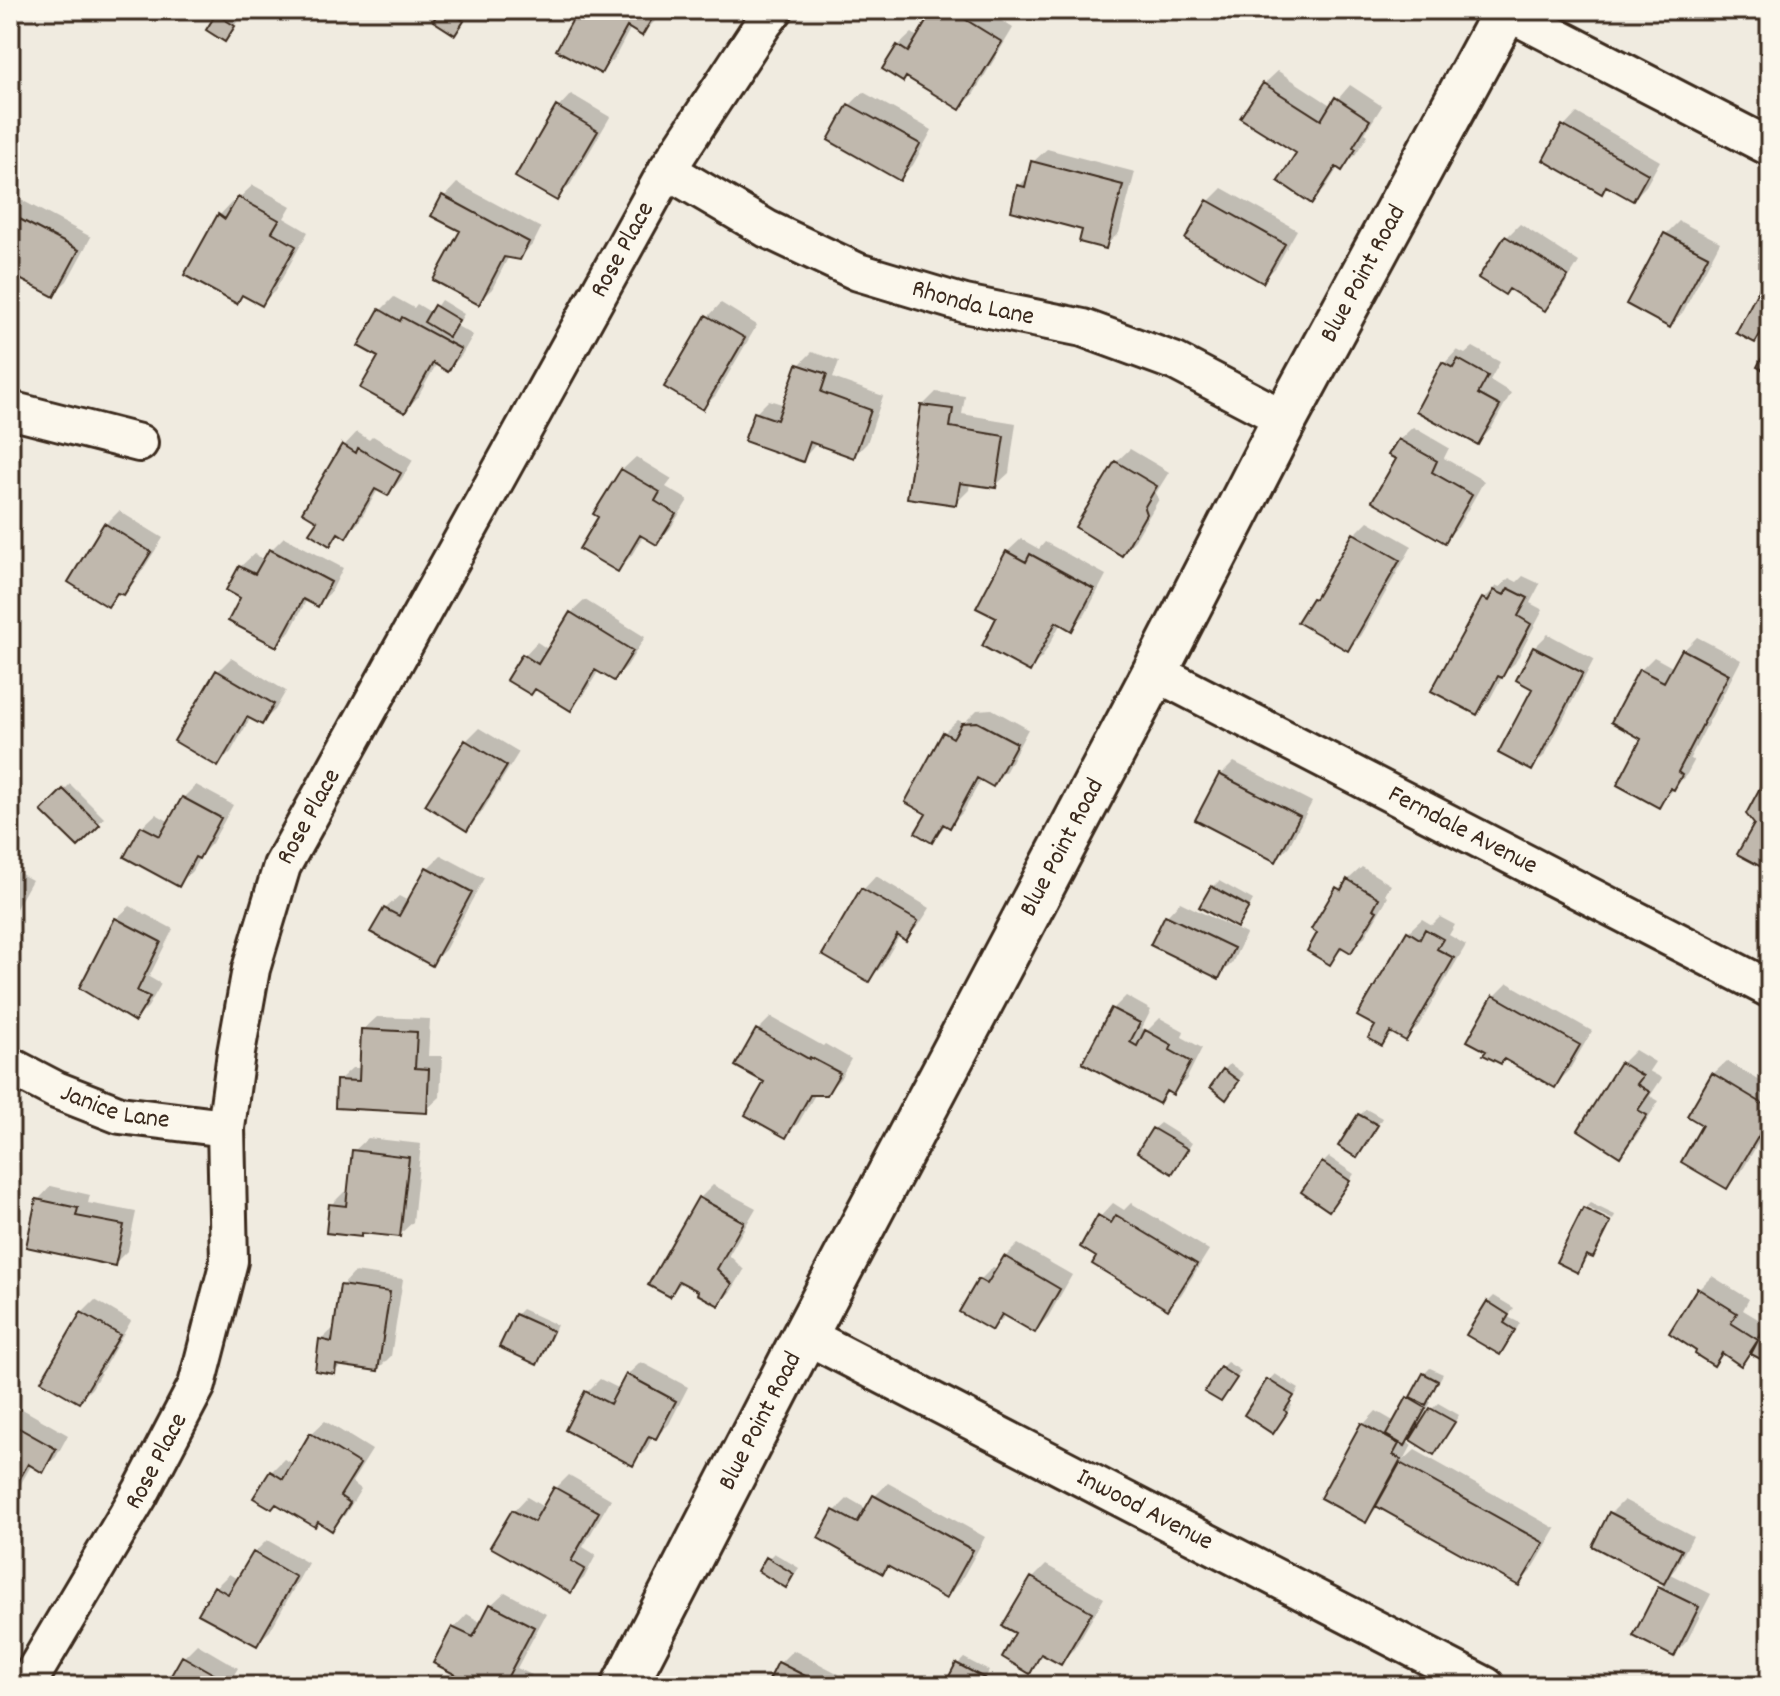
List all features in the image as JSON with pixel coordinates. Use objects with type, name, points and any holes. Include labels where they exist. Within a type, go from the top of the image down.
[{"type":"street","name":"Rose Place","points":[[26,1686],[141,1492],[197,1385],[229,1261],[226,1128],[236,1053],[251,969],[282,866],[667,170],[774,10]]},
{"type":"street","points":[[1506,10],[1770,147]]},
{"type":"street","name":"Blue Point Road","points":[[624,1686],[1285,419],[1506,10]]},
{"type":"street","name":"Rhonda Lane","points":[[667,170],[767,229],[858,272],[965,304],[1083,328],[1176,362],[1285,419]]},
{"type":"street","points":[[10,410],[139,443]]},
{"type":"street","name":"Ferndale Avenue","points":[[1155,672],[1770,989]]},
{"type":"street","name":"Janice Lane","points":[[10,1066],[56,1090],[120,1115],[226,1128]]},
{"type":"street","name":"Inwood Avenue","points":[[805,1335],[1486,1686]]},
{"type":"building","points":[[440,10],[447,10],[464,21],[455,35],[433,21]]},
{"type":"building","points":[[578,10],[656,12],[642,36],[627,27],[601,74],[556,50]]},
{"type":"building","points":[[933,10],[950,10],[1002,42],[960,110],[906,77],[903,82],[882,69],[897,45],[908,52]]},
{"type":"building","points":[[216,14],[235,26],[225,42],[206,30]]},
{"type":"building","points":[[1263,83],[1321,120],[1335,97],[1370,120],[1342,171],[1336,167],[1312,204],[1278,181],[1296,153],[1240,118]]},
{"type":"building","points":[[848,104],[920,144],[900,181],[828,140]]},
{"type":"building","points":[[556,106],[598,131],[557,201],[515,177]]},
{"type":"building","points":[[1562,125],[1648,174],[1633,201],[1606,186],[1602,194],[1543,160]]},
{"type":"building","points":[[1031,161],[1123,185],[1106,249],[1079,242],[1082,230],[1011,211],[1017,185],[1025,187]]},
{"type":"building","points":[[442,195],[529,242],[520,260],[504,257],[479,305],[433,280],[460,231],[431,216]]},
{"type":"building","points":[[238,197],[279,220],[272,232],[296,246],[262,306],[242,295],[237,304],[184,275],[218,214],[225,219]]},
{"type":"building","points":[[1207,200],[1285,244],[1263,283],[1185,239]]},
{"type":"building","points":[[10,214],[79,250],[54,297],[10,274]]},
{"type":"building","points":[[1664,233],[1708,256],[1670,328],[1626,304]]},
{"type":"building","points":[[1505,236],[1568,276],[1545,311],[1509,289],[1505,295],[1478,278]]},
{"type":"building","points":[[1760,287],[1770,292],[1770,335],[1762,331],[1755,343],[1736,333]]},
{"type":"building","points":[[434,305],[459,320],[449,337],[424,322]]},
{"type":"building","points":[[379,309],[400,321],[402,317],[461,349],[448,372],[433,363],[405,413],[360,388],[378,357],[358,346]]},
{"type":"building","points":[[706,315],[745,338],[703,410],[664,387]]},
{"type":"building","points":[[1770,342],[1770,373],[1757,367]]},
{"type":"building","points":[[1458,359],[1488,376],[1478,394],[1500,406],[1478,445],[1416,411],[1442,362],[1453,368]]},
{"type":"building","points":[[797,364],[827,374],[821,392],[871,410],[854,458],[810,442],[803,462],[744,441],[754,412],[777,420]]},
{"type":"building","points":[[921,405],[953,409],[950,427],[1004,436],[996,488],[960,483],[956,505],[907,498]]},
{"type":"building","points":[[1398,439],[1437,461],[1432,472],[1472,495],[1445,543],[1372,501],[1396,459],[1388,455]]},
{"type":"building","points":[[342,444],[356,453],[358,448],[401,473],[388,496],[375,489],[346,538],[338,533],[330,546],[309,533],[317,521],[302,512]]},
{"type":"building","points":[[1115,461],[1157,486],[1144,508],[1146,514],[1122,556],[1075,527]]},
{"type":"building","points":[[621,469],[660,492],[655,501],[676,514],[657,545],[640,535],[618,572],[579,549],[598,517],[593,514]]},
{"type":"building","points":[[104,523],[151,552],[124,595],[117,593],[108,607],[68,582]]},
{"type":"building","points":[[1353,533],[1400,560],[1348,651],[1297,622],[1312,598],[1315,599]]},
{"type":"building","points":[[269,549],[331,582],[318,607],[303,599],[277,647],[228,621],[240,598],[226,590],[239,566],[255,574]]},
{"type":"building","points":[[1006,551],[1026,562],[1030,554],[1094,589],[1072,631],[1056,622],[1030,672],[982,646],[996,618],[976,608]]},
{"type":"building","points":[[1508,588],[1528,598],[1518,616],[1531,624],[1502,678],[1498,676],[1477,715],[1431,691],[1482,598],[1488,601],[1494,590],[1504,595]]},
{"type":"building","points":[[570,612],[633,651],[614,681],[595,670],[571,711],[535,689],[531,695],[506,680],[522,654],[538,664]]},
{"type":"building","points":[[1533,647],[1583,673],[1532,771],[1498,753],[1532,689],[1516,680]]},
{"type":"building","points":[[1682,649],[1729,674],[1678,772],[1682,775],[1674,790],[1670,788],[1659,808],[1617,785],[1641,739],[1611,722],[1639,669],[1664,682]]},
{"type":"building","points":[[216,670],[274,704],[262,725],[247,717],[218,767],[174,741]]},
{"type":"building","points":[[977,722],[1017,743],[993,787],[977,778],[950,828],[943,824],[932,843],[915,833],[926,814],[905,802],[943,732],[953,738],[962,723]]},
{"type":"building","points":[[465,740],[507,766],[467,831],[425,805]]},
{"type":"building","points":[[1770,769],[1770,860],[1765,869],[1737,854],[1754,824],[1746,814]]},
{"type":"building","points":[[1219,774],[1300,816],[1276,862],[1195,820]]},
{"type":"building","points":[[63,789],[100,825],[78,847],[41,811]]},
{"type":"building","points":[[182,797],[221,818],[199,859],[195,857],[179,887],[124,857],[141,826],[160,836]]},
{"type":"building","points":[[426,867],[472,892],[432,966],[370,932],[384,908],[399,916]]},
{"type":"building","points":[[1347,879],[1379,898],[1373,909],[1377,911],[1351,953],[1341,947],[1330,965],[1307,951],[1317,933],[1311,929],[1336,887],[1341,890]]},
{"type":"building","points":[[1211,886],[1249,907],[1237,928],[1199,907]]},
{"type":"building","points":[[861,888],[918,921],[906,941],[897,935],[869,982],[822,955]]},
{"type":"building","points":[[1165,915],[1234,948],[1219,979],[1150,945]]},
{"type":"building","points":[[115,918],[161,942],[137,991],[150,997],[135,1022],[79,988]]},
{"type":"building","points":[[1425,929],[1443,939],[1437,949],[1454,958],[1406,1041],[1390,1032],[1382,1046],[1368,1038],[1375,1026],[1357,1016],[1407,931],[1420,939]]},
{"type":"building","points":[[1493,995],[1580,1045],[1555,1088],[1504,1059],[1501,1064],[1483,1055],[1486,1051],[1467,1041]]},
{"type":"building","points":[[1111,1008],[1140,1023],[1130,1042],[1137,1046],[1145,1030],[1172,1045],[1170,1050],[1191,1062],[1173,1095],[1166,1091],[1159,1104],[1082,1063]]},
{"type":"building","points":[[361,1029],[417,1032],[415,1068],[429,1069],[427,1113],[335,1108],[336,1080],[359,1081]]},
{"type":"building","points":[[756,1029],[840,1073],[827,1095],[810,1095],[786,1138],[745,1115],[764,1082],[735,1066]]},
{"type":"building","points":[[1620,1062],[1643,1076],[1637,1084],[1650,1092],[1638,1110],[1647,1115],[1620,1157],[1578,1130]]},
{"type":"building","points":[[1223,1069],[1239,1081],[1226,1100],[1210,1087]]},
{"type":"building","points":[[1712,1073],[1770,1108],[1770,1117],[1727,1189],[1681,1162],[1702,1125],[1687,1116]]},
{"type":"building","points":[[1358,1114],[1378,1125],[1357,1158],[1338,1146]]},
{"type":"building","points":[[1152,1128],[1188,1149],[1172,1174],[1137,1152]]},
{"type":"building","points":[[352,1150],[409,1157],[400,1237],[326,1233],[329,1204],[346,1206]]},
{"type":"building","points":[[1322,1162],[1350,1181],[1329,1211],[1301,1192]]},
{"type":"building","points":[[698,1197],[744,1222],[717,1269],[732,1284],[719,1306],[679,1281],[670,1297],[648,1285]]},
{"type":"building","points":[[36,1199],[78,1208],[76,1216],[124,1225],[115,1266],[26,1247]]},
{"type":"building","points":[[1583,1208],[1611,1222],[1593,1258],[1586,1255],[1578,1273],[1556,1262]]},
{"type":"building","points":[[1098,1215],[1111,1223],[1116,1215],[1197,1264],[1168,1310],[1092,1264],[1096,1257],[1080,1247]]},
{"type":"building","points":[[1004,1256],[1060,1289],[1035,1333],[1002,1314],[992,1331],[959,1312],[978,1279],[987,1284]]},
{"type":"building","points":[[340,1285],[390,1292],[378,1371],[336,1365],[335,1374],[315,1371],[319,1339],[332,1342]]},
{"type":"building","points":[[1697,1288],[1737,1313],[1731,1323],[1758,1340],[1741,1366],[1722,1353],[1714,1366],[1669,1333]]},
{"type":"building","points":[[1487,1301],[1509,1315],[1504,1323],[1515,1330],[1500,1355],[1466,1335]]},
{"type":"building","points":[[81,1312],[120,1335],[79,1403],[41,1381]]},
{"type":"building","points":[[515,1314],[553,1331],[537,1365],[499,1347]]},
{"type":"building","points":[[1767,1323],[1770,1325],[1770,1364],[1751,1354]]},
{"type":"building","points":[[1220,1367],[1237,1378],[1221,1402],[1204,1392]]},
{"type":"building","points":[[1423,1373],[1438,1381],[1426,1405],[1410,1397]]},
{"type":"building","points":[[626,1374],[676,1401],[656,1439],[649,1436],[633,1466],[565,1430],[585,1391],[610,1404]]},
{"type":"building","points":[[1267,1379],[1294,1396],[1273,1434],[1244,1415]]},
{"type":"building","points":[[1407,1397],[1426,1408],[1405,1446],[1386,1435]]},
{"type":"building","points":[[1430,1408],[1455,1422],[1434,1455],[1410,1440]]},
{"type":"building","points":[[10,1423],[56,1449],[43,1473],[28,1464],[10,1496]]},
{"type":"building","points":[[1361,1423],[1399,1444],[1393,1455],[1401,1459],[1366,1523],[1320,1498]]},
{"type":"building","points":[[310,1433],[360,1464],[340,1496],[350,1503],[332,1531],[318,1522],[315,1527],[276,1504],[272,1509],[253,1498],[270,1471],[283,1479]]},
{"type":"building","points":[[1400,1463],[1544,1543],[1519,1586],[1376,1506]]},
{"type":"building","points":[[554,1487],[599,1512],[571,1561],[585,1569],[571,1593],[490,1547],[512,1510],[534,1522]]},
{"type":"building","points":[[873,1495],[973,1550],[946,1599],[887,1566],[883,1574],[818,1538],[833,1510],[857,1523]]},
{"type":"building","points":[[1609,1512],[1682,1550],[1664,1584],[1592,1546]]},
{"type":"building","points":[[253,1552],[296,1577],[257,1646],[198,1614],[214,1586],[228,1594]]},
{"type":"building","points":[[766,1557],[794,1574],[786,1588],[758,1571]]},
{"type":"building","points":[[1031,1577],[1092,1612],[1061,1665],[1041,1654],[1030,1674],[1002,1657],[1015,1633],[1002,1626]]},
{"type":"building","points":[[1658,1587],[1699,1607],[1674,1657],[1633,1636]]},
{"type":"building","points":[[490,1604],[534,1627],[505,1682],[514,1686],[477,1686],[433,1663],[452,1627],[473,1637]]},
{"type":"building","points":[[182,1656],[226,1681],[223,1686],[165,1686]]},
{"type":"building","points":[[778,1662],[825,1686],[766,1686]]},
{"type":"building","points":[[956,1663],[984,1678],[980,1686],[944,1686]]}]
